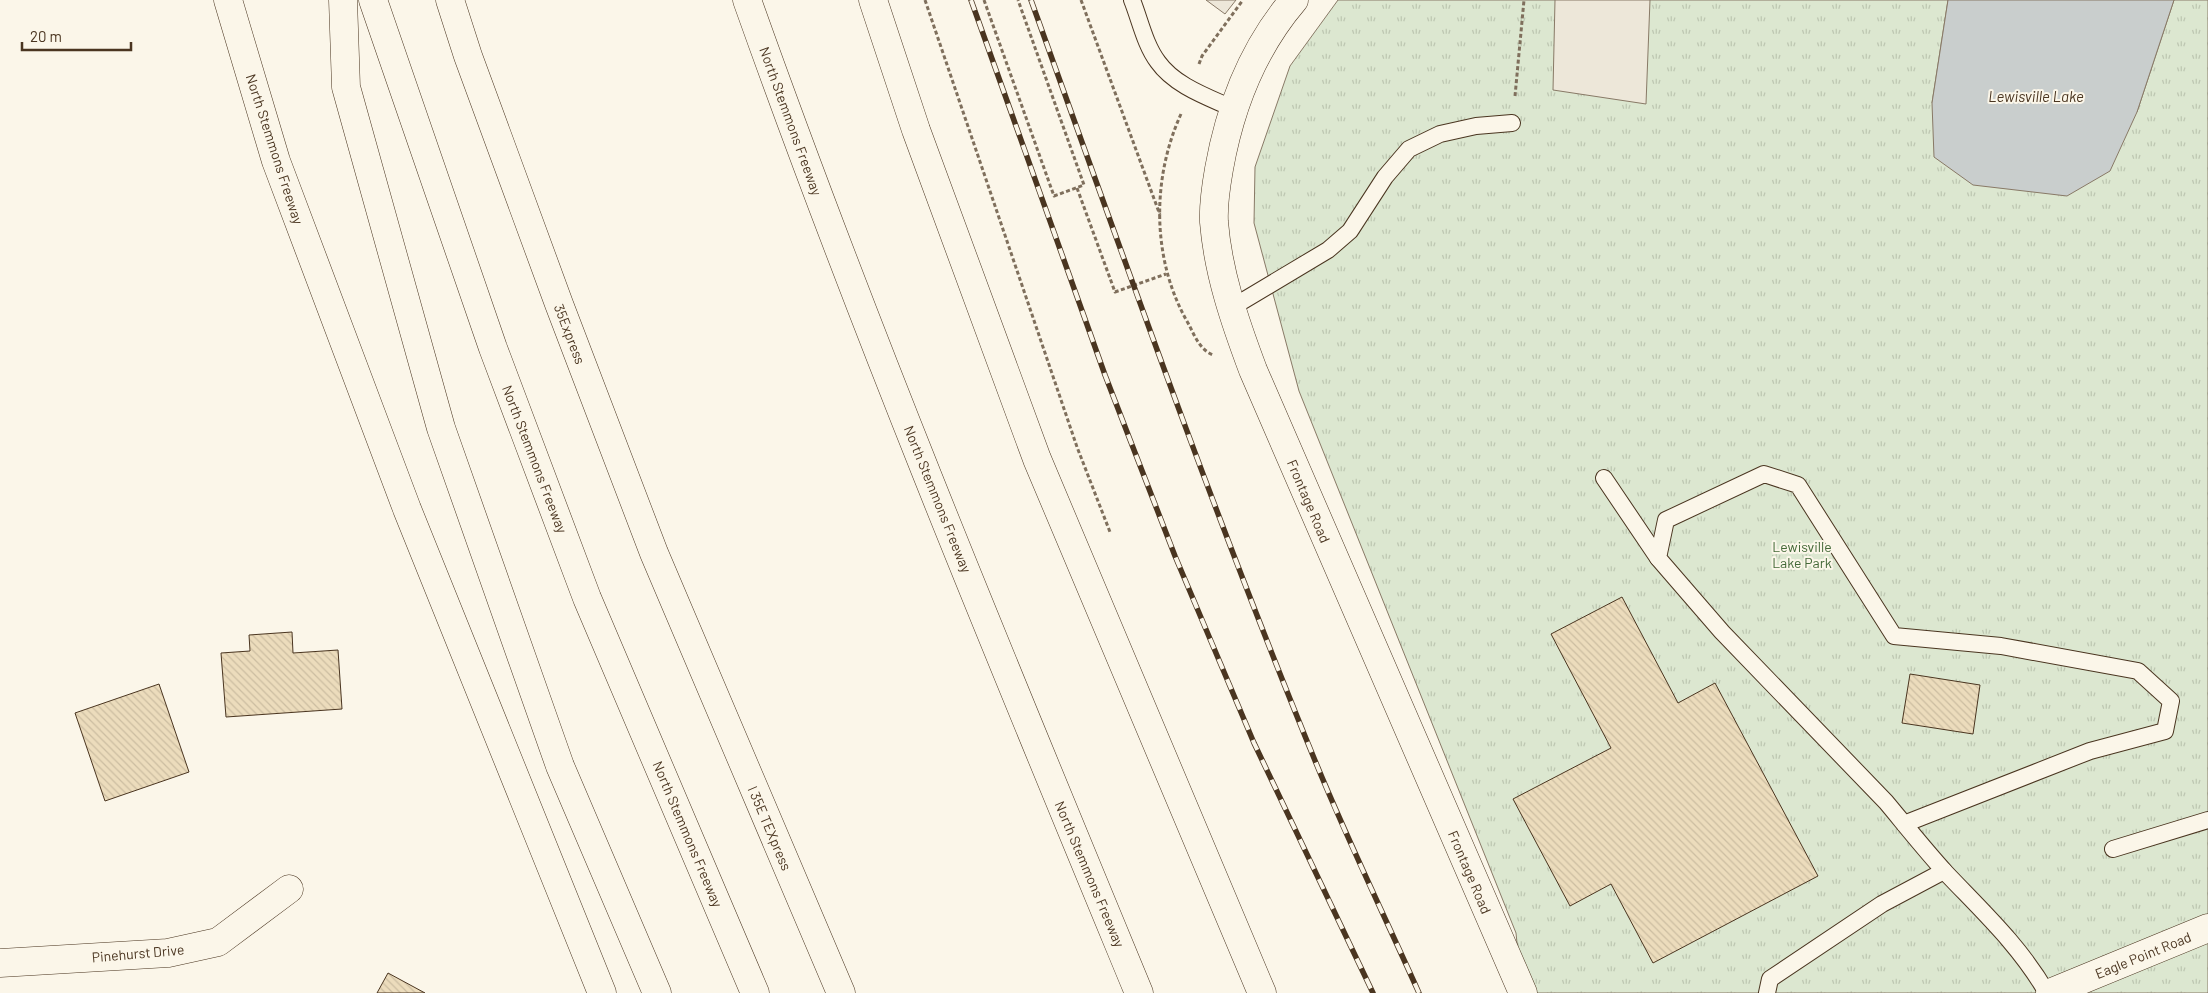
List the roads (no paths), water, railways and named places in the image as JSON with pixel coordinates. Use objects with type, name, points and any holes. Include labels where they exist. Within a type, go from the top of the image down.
[{"type":"main road","name":"North Stemmons Freeway","points":[[228,0],[276,161],[396,482],[602,993]]},
{"type":"main road","points":[[343,0],[346,87],[441,428],[560,766],[657,993]]},
{"type":"main road","name":"North Stemmons Freeway","points":[[373,0],[493,348],[587,598],[755,993]]},
{"type":"main road","name":"35Express","points":[[450,0],[559,304],[654,553],[700,664]]},
{"type":"main road","name":"North Stemmons Freeway","points":[[747,0],[845,267],[1139,993]]},
{"type":"main road","points":[[873,0],[916,130],[1037,459],[1262,993]]},
{"type":"main road","name":"Frontage Road","points":[[1294,0],[1259,51],[1247,74],[1234,109],[1215,193],[1214,220],[1220,262],[1231,308],[1252,370],[1523,993]]},
{"type":"main road","name":"I 35E TEXpress","points":[[700,664],[841,993]]},
{"type":"main road","name":"Pinehurst Drive","points":[[0,962],[168,953],[218,942],[289,889]]},
{"type":"main road","name":"Eagle Point Road","points":[[2049,993],[2208,928]]},
{"type":"lane","points":[[1132,0],[1149,46],[1158,62],[1172,76],[1192,89],[1234,109]]},
{"type":"lane","points":[[1231,308],[1328,250],[1350,231],[1385,177],[1409,149],[1440,134],[1476,126],[1512,122]]},
{"type":"lane","points":[[1658,558],[1666,520],[1764,474],[1798,485],[1894,636],[2001,646],[2138,671],[2171,701],[2165,731],[2090,750],[1904,824]]},
{"type":"lane","points":[[1604,478],[1658,558],[1722,632],[1904,824],[1944,871],[2014,943],[2049,993]]},
{"type":"lane","points":[[2113,849],[2208,820]]},
{"type":"lane","points":[[1768,993],[1770,979],[1882,904],[1944,871]]},
{"type":"water","name":"Lewisville Lake","points":[[1948,0],[2174,0],[2137,112],[2110,171],[2067,196],[1973,185],[1934,157],[1932,103]]},
{"type":"railway","points":[[971,0],[1105,375],[1175,556],[1254,743],[1373,993]]},
{"type":"railway","points":[[1031,0],[1169,383],[1278,669],[1341,821],[1419,993]]},
{"type":"park label","name":"Lewisville Lake Park","points":[[1802,554]]}]
